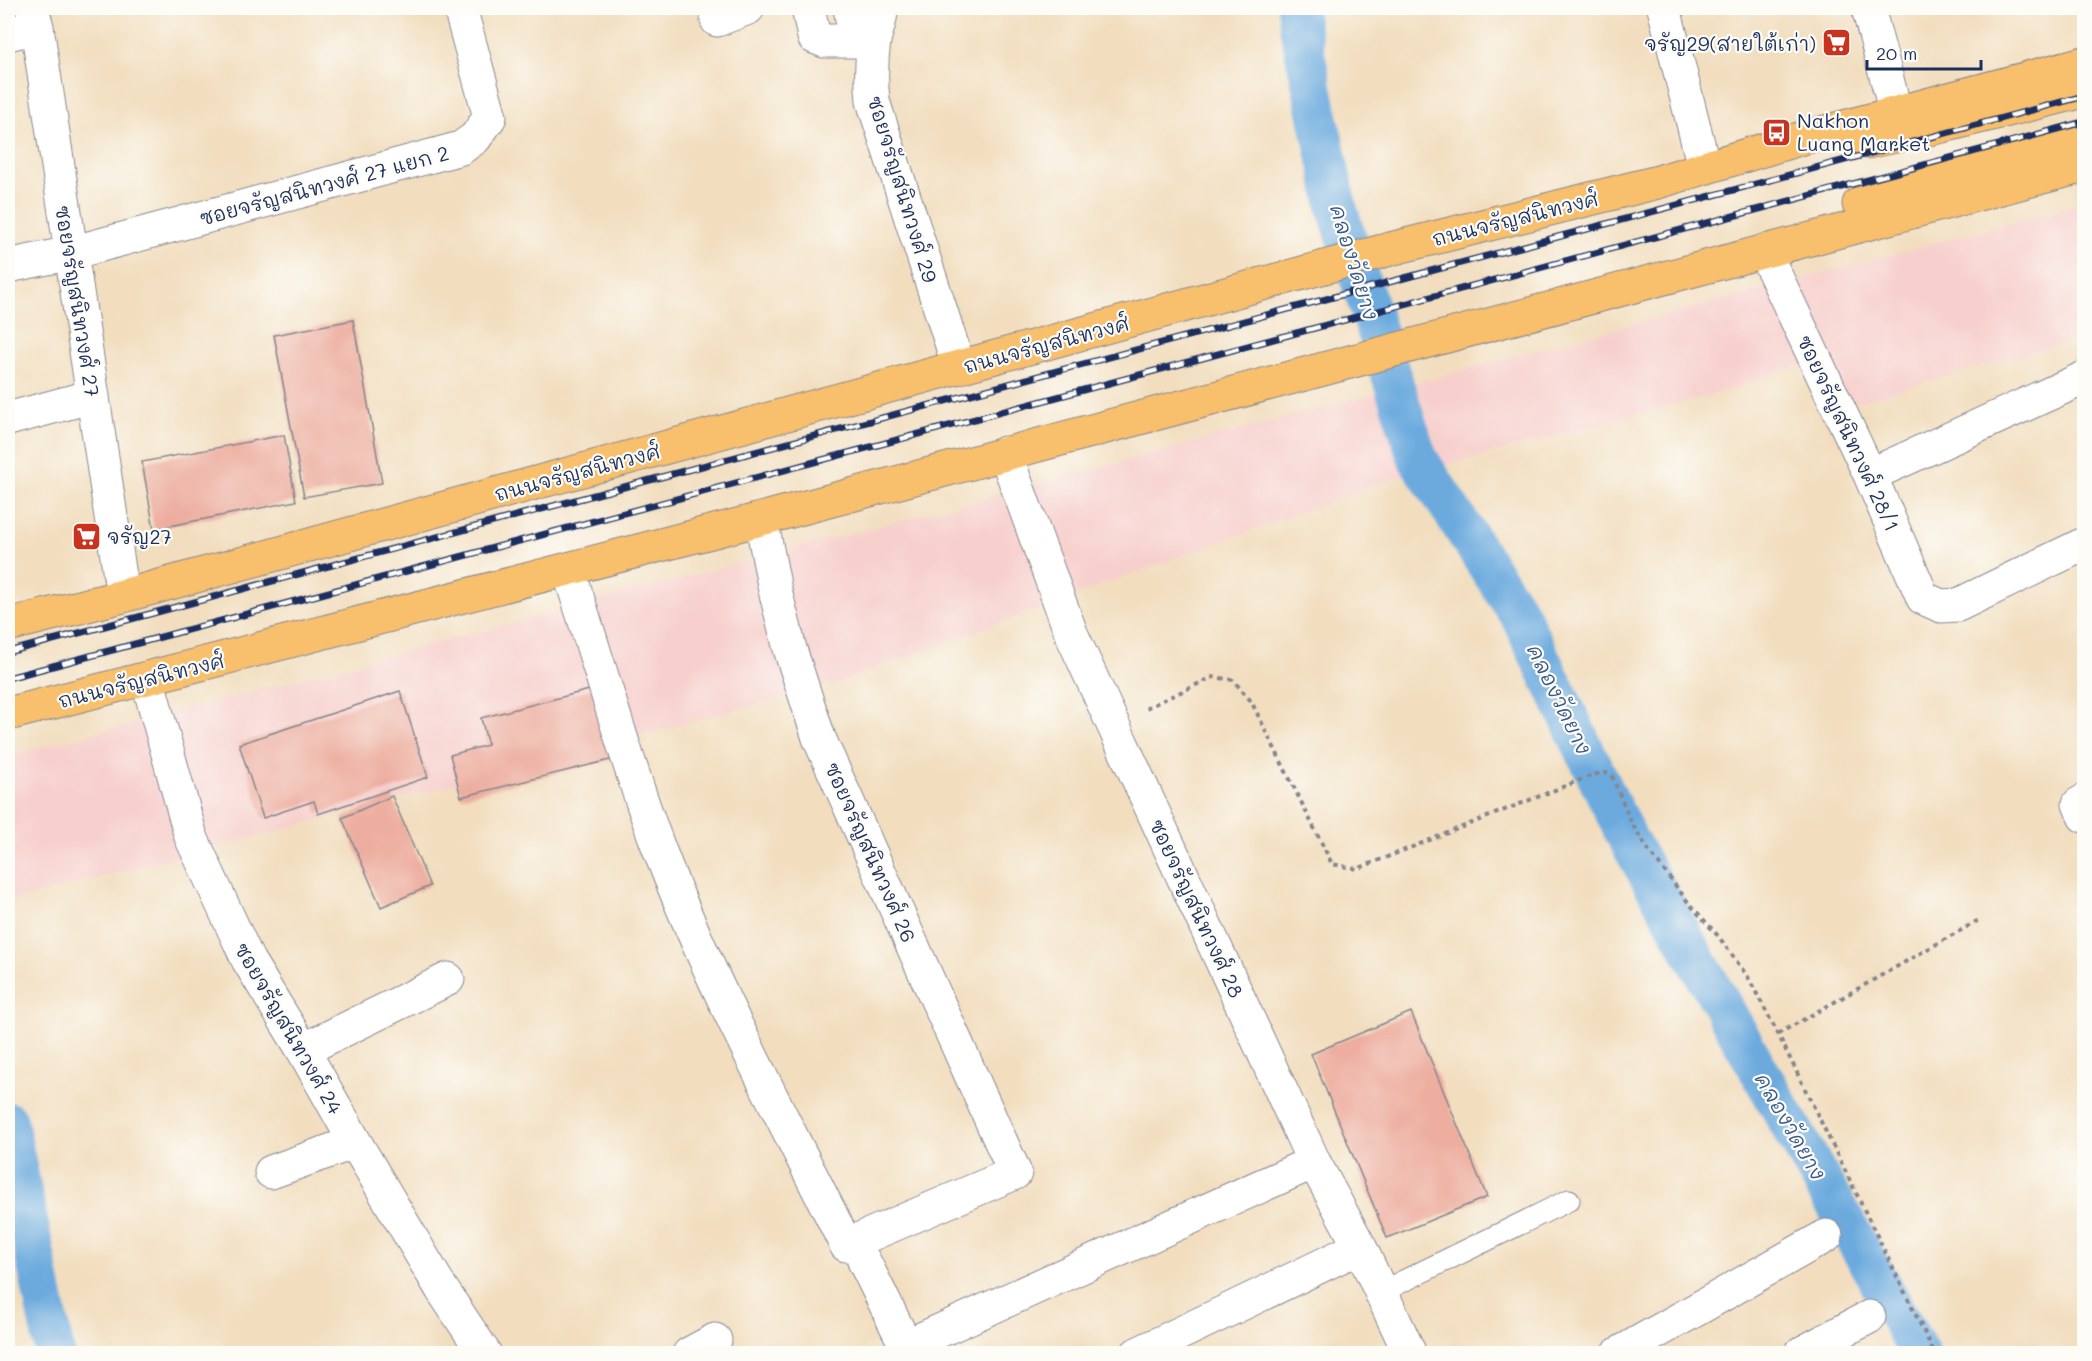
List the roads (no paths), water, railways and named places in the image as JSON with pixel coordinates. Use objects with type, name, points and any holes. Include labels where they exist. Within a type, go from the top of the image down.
[{"type":"main road","name":"ถนนจรัญสนิทวงศ์","points":[[8,625],[123,596],[1390,249],[1658,182],[1896,113],[2085,63]]},
{"type":"main road","points":[[1658,182],[1835,149],[2039,104],[2085,91]]},
{"type":"main road","points":[[1684,273],[1853,206],[2085,136]]},
{"type":"main road","name":"ถนนจรัญสนิทวงศ์","points":[[8,714],[568,570],[2085,166]]},
{"type":"street","name":"ซอยจรัญสนิทวงศ์ 27 แยก 2","points":[[71,253],[461,148],[475,138],[490,117],[460,8]]},
{"type":"street","points":[[717,20],[748,8]]},
{"type":"street","points":[[808,8],[814,37],[824,41],[865,41],[850,8]]},
{"type":"street","name":"ซอยจรัญสนิทวงศ์ 29","points":[[881,8],[882,14],[865,41],[873,101],[959,367]]},
{"type":"street","points":[[1664,8],[1704,167]]},
{"type":"street","points":[[1868,8],[1896,113]]},
{"type":"street","name":"ซอยจรัญสนิทวงศ์ 27","points":[[25,23],[71,253],[123,596]]},
{"type":"street","name":"ซอยจรัญสนิทวงศ์ 28/1","points":[[1764,251],[1870,475],[1923,598],[1941,606],[1958,605],[2085,544]]},
{"type":"street","points":[[8,266],[71,253]]},
{"type":"street","points":[[1870,475],[2085,378]]},
{"type":"street","points":[[8,419],[93,396]]},
{"type":"street","name":"ซอยจรัญสนิทวงศ์ 28","points":[[1005,453],[1071,633],[1314,1162],[1360,1247],[1410,1353]]},
{"type":"street","name":"ซอยจรัญสนิทวงศ์ 26","points":[[568,570],[646,813],[688,919],[723,996],[846,1245],[1015,1173],[819,738],[790,649],[761,519]]},
{"type":"street","name":"ซอยจรัญสนิทวงศ์ 24","points":[[147,678],[190,837],[248,960],[441,1288],[485,1353]]},
{"type":"street","points":[[2085,801],[2079,804],[2085,816]]},
{"type":"street","points":[[303,1050],[448,979]]},
{"type":"street","points":[[271,1172],[355,1142]]},
{"type":"street","points":[[864,1260],[908,1350],[1314,1162]]},
{"type":"street","points":[[1618,1353],[1826,1236]]},
{"type":"street","points":[[1137,1353],[1360,1247]]},
{"type":"street","points":[[1800,1353],[1869,1317]]},
{"type":"lane","points":[[1381,1292],[1569,1200]]},
{"type":"waterway","name":"คลองวัดยาง","points":[[1297,8],[1338,211],[1418,459],[1520,616],[1625,834],[1920,1354]]},
{"type":"waterway","points":[[8,1122],[55,1354]]},
{"type":"railway","points":[[8,652],[2084,96]]},
{"type":"railway","points":[[8,678],[2084,122]]},
{"type":"place","name":"จรัญ29(สายใต้เก่า)","points":[[1837,43]]},
{"type":"place","name":"Nakhon Luang Market","points":[[1776,132]]},
{"type":"place","name":"จรัญ27","points":[[86,536]]}]
